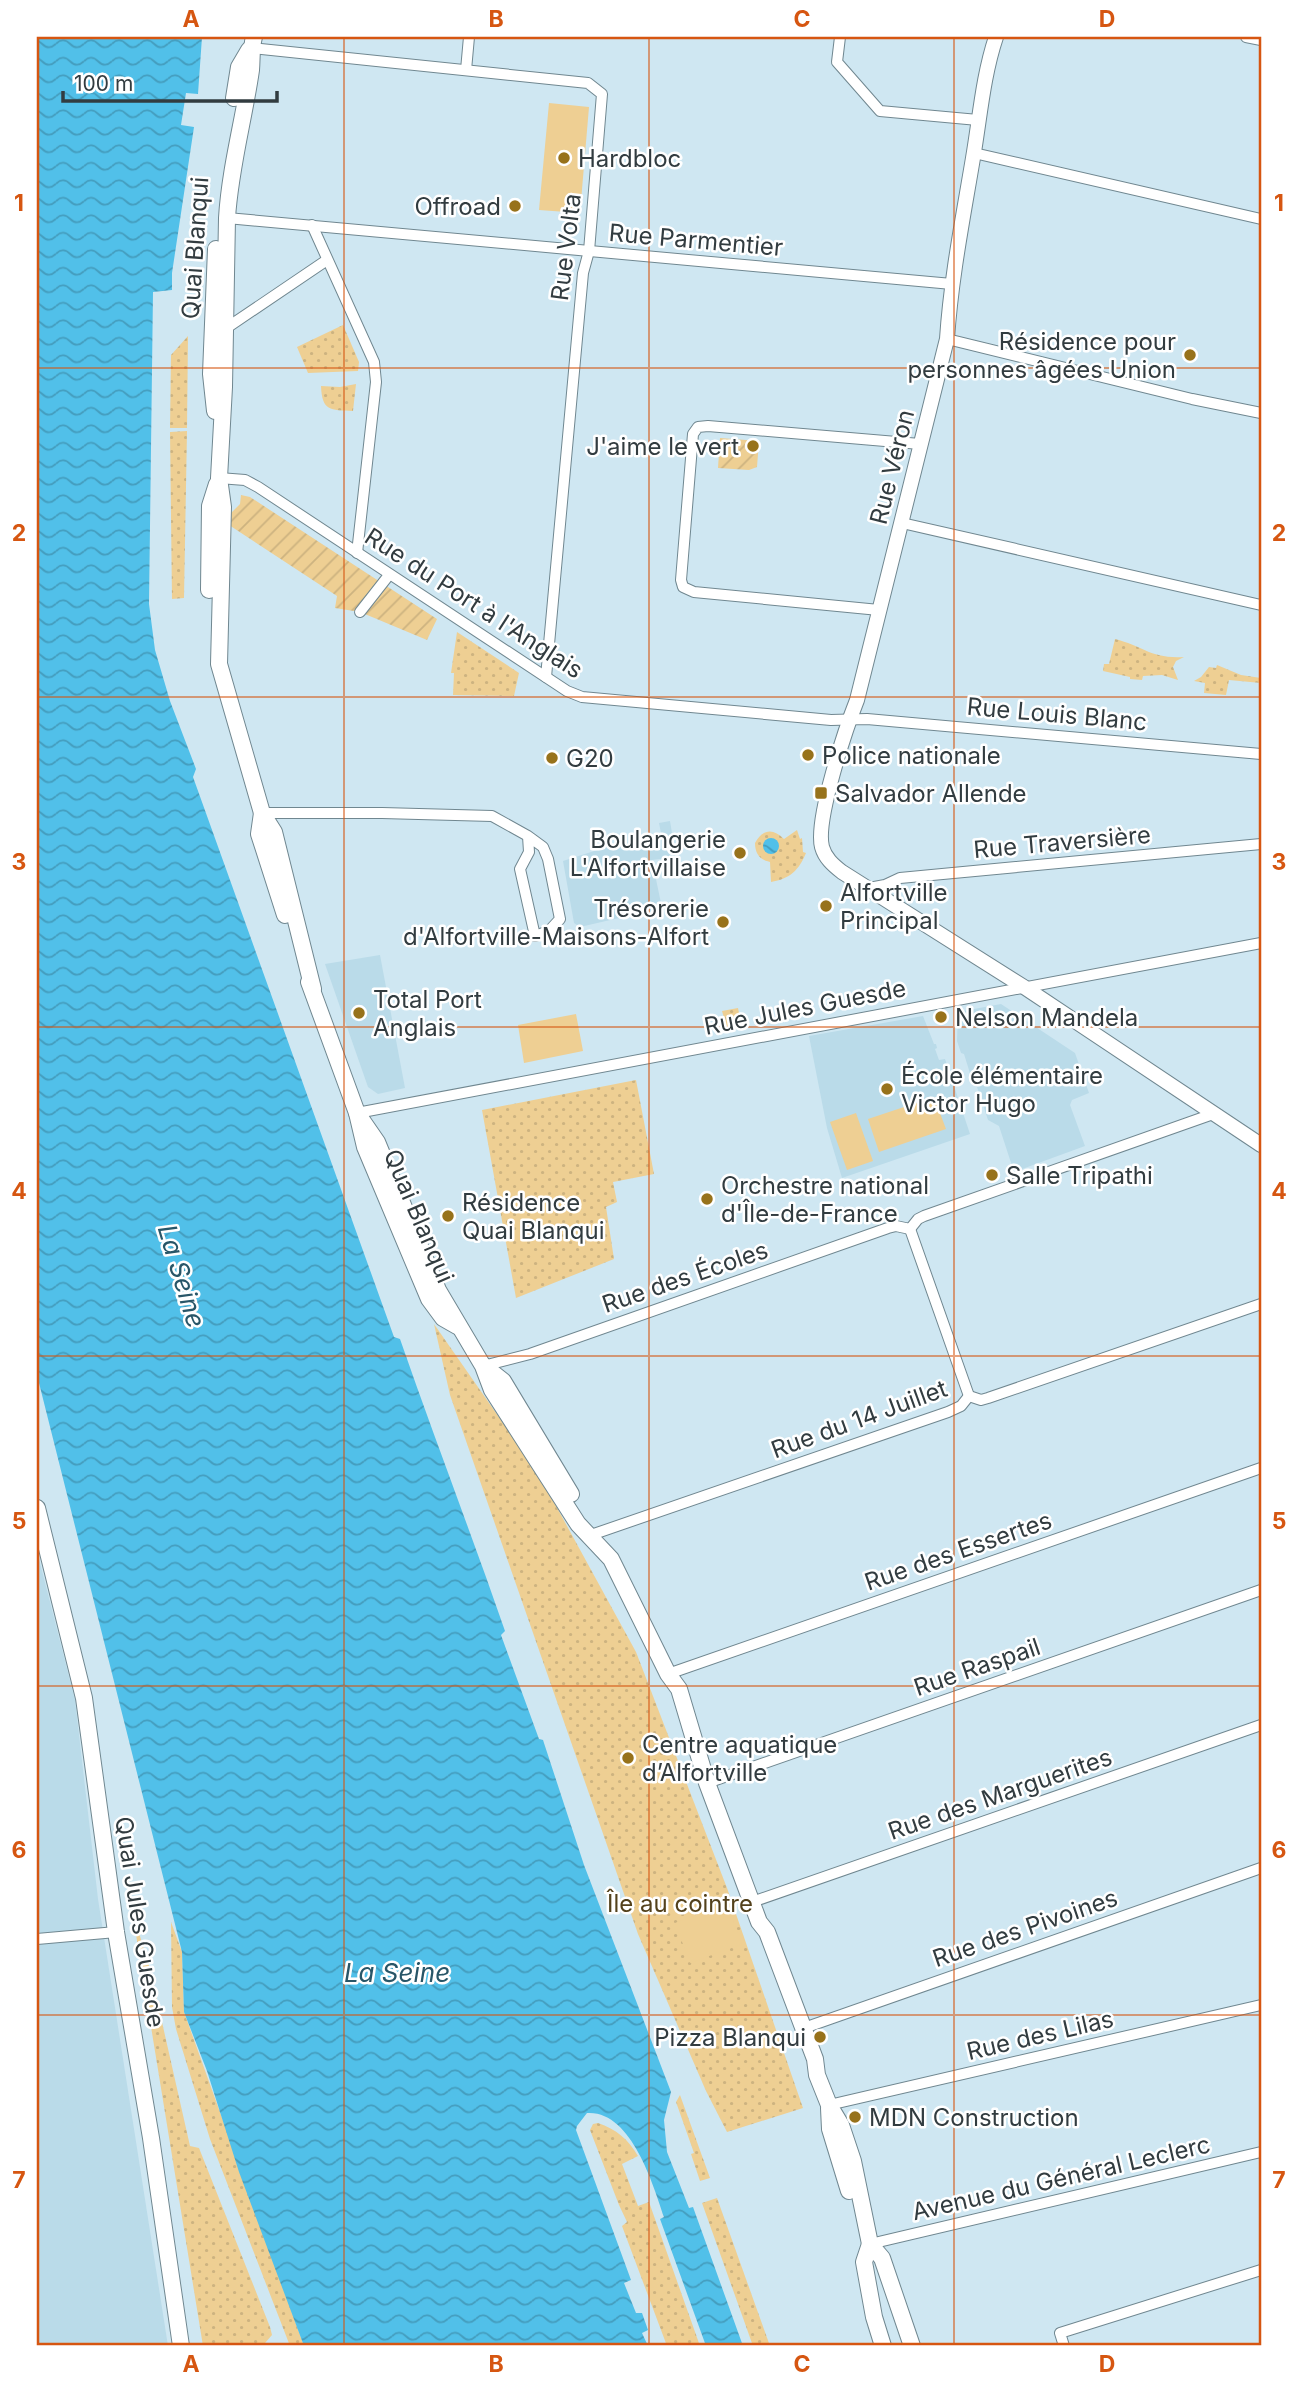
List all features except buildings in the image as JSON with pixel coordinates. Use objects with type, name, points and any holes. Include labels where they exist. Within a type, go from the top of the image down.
[{"type":"main road","name":"Quai Blanqui","points":[[252,43],[251,70],[226,218],[219,478],[223,507],[219,664],[261,813],[260,834],[301,967],[313,989],[357,1113],[377,1142],[438,1290],[483,1366],[492,1390],[578,1524],[611,1559],[668,1674],[668,1693],[702,1766],[759,1922],[759,1935],[802,2054],[817,2075],[829,2105],[830,2129],[850,2193],[860,2203],[870,2244],[882,2258],[912,2346]]},
{"type":"main road","name":"Quai Blanqui","points":[[220,454],[211,374],[217,216],[239,67],[252,43]]},
{"type":"main road","name":"Quai Jules Guesde","points":[[37,1508],[84,1698],[181,2346]]},
{"type":"main road","name":"Quai Blanqui","points":[[759,1922],[767,1932],[804,2028],[815,2059],[817,2075]]},
{"type":"main road","name":"Quai Blanqui","points":[[870,2244],[864,2262],[874,2316],[883,2346]]},
{"type":"street","points":[[466,70],[469,37]]},
{"type":"street","points":[[840,37],[837,62],[880,111],[978,120]]},
{"type":"street","name":"Rue Véron","points":[[996,37],[988,60],[978,120],[952,284],[947,339],[857,699],[840,747],[821,833],[825,855],[842,872],[1024,987],[1261,1145]]},
{"type":"street","points":[[1246,37],[1261,40]]},
{"type":"street","name":"Rue Volta","points":[[252,43],[588,83],[602,94],[546,677]]},
{"type":"street","points":[[974,153],[1261,219]]},
{"type":"street","name":"Rue Parmentier","points":[[226,218],[952,284]]},
{"type":"street","points":[[312,225],[374,362],[376,382],[357,553]]},
{"type":"street","points":[[225,329],[327,260]]},
{"type":"street","points":[[947,339],[1261,414]]},
{"type":"street","points":[[879,610],[694,592],[683,587],[681,580],[693,434],[698,428],[708,426],[920,444]]},
{"type":"street","name":"Rue du Port à l'Anglais","points":[[219,478],[245,480],[257,486],[567,691],[582,697],[849,720]]},
{"type":"street","points":[[902,523],[1261,605]]},
{"type":"street","points":[[360,612],[390,575]]},
{"type":"street","name":"Rue Louis Blanc","points":[[849,720],[867,719],[1261,754]]},
{"type":"street","points":[[261,813],[492,816],[528,836],[543,847],[548,859],[561,919],[549,931],[535,936],[520,869],[529,852],[528,836]]},
{"type":"street","name":"Rue Traversière","points":[[869,888],[900,878],[1261,844]]},
{"type":"street","name":"Rue Jules Guesde","points":[[357,1113],[1261,943]]},
{"type":"street","name":"Rue des Écoles","points":[[483,1366],[530,1354],[888,1228],[897,1226],[910,1229],[924,1216],[1213,1114]]},
{"type":"street","points":[[910,1229],[969,1396]]},
{"type":"street","name":"Rue du 14 Juillet","points":[[588,1536],[948,1412],[961,1406],[969,1396],[981,1400],[988,1398],[1261,1304]]},
{"type":"street","name":"Rue des Essertes","points":[[668,1674],[1261,1468]]},
{"type":"street","name":"Rue Raspail","points":[[707,1783],[1261,1590]]},
{"type":"street","name":"Rue des Marguerites","points":[[752,1902],[1261,1726]]},
{"type":"street","name":"Rue des Pivoines","points":[[804,2028],[1261,1868]]},
{"type":"street","points":[[37,1939],[117,1932]]},
{"type":"street","name":"Rue des Lilas","points":[[829,2105],[1261,2005]]},
{"type":"street","name":"Avenue du Général Leclerc","points":[[870,2244],[1261,2152]]},
{"type":"street","points":[[1064,2346],[1060,2333],[1261,2270]]},
{"type":"shaded area","points":[[670,821],[676,857],[652,860],[662,908],[580,927],[574,923],[563,861],[613,845],[662,838],[659,823]]},
{"type":"shaded area","points":[[380,955],[405,1088],[378,1094],[368,1087],[325,964]]},
{"type":"shaded area","points":[[1001,1004],[1075,1053],[1089,1093],[1072,1100],[1070,1105],[1085,1146],[1014,1172],[999,1126],[988,1120],[957,1041],[958,1012]]},
{"type":"shaded area","name":"École élémentaire Victor Hugo","points":[[923,1016],[936,1044],[939,1060],[945,1059],[970,1134],[842,1178],[827,1128],[809,1036]]},
{"type":"shaded area","points":[[37,1551],[75,1700],[98,1899],[168,2346],[37,2346]]},
{"type":"green space","name":"Hardbloc","points":[[549,103],[589,107],[580,213],[539,210]]},
{"type":"green space","points":[[343,325],[359,362],[358,371],[308,373],[297,347]]},
{"type":"green space","points":[[188,336],[187,428],[170,428],[171,355]]},
{"type":"green space","points":[[356,384],[353,411],[329,408],[323,400],[321,386]]},
{"type":"green space","points":[[187,431],[184,598],[172,599],[170,432]]},
{"type":"green space","points":[[720,438],[759,441],[757,467],[749,470],[718,468]]},
{"type":"green space","points":[[241,495],[250,497],[437,619],[427,640],[360,612],[335,608],[337,596],[229,525],[230,514],[240,504]]},
{"type":"green space","points":[[457,632],[519,673],[514,696],[453,695],[454,673],[451,673]]},
{"type":"green space","points":[[1115,639],[1155,654],[1184,657],[1176,661],[1173,667],[1178,680],[1162,675],[1143,676],[1142,680],[1130,679],[1103,671],[1104,664],[1109,664]]},
{"type":"green space","points":[[1217,665],[1241,675],[1261,678],[1261,683],[1229,680],[1226,695],[1204,693],[1205,683],[1194,681],[1209,667],[1216,668]]},
{"type":"green space","points":[[797,830],[800,839],[802,838],[803,852],[806,853],[803,859],[789,876],[771,882],[770,862],[759,856],[755,843],[768,832],[776,833],[784,839]]},
{"type":"green space","points":[[738,1008],[741,1023],[727,1028],[722,1011]]},
{"type":"green space","points":[[576,1014],[583,1051],[524,1063],[518,1025]]},
{"type":"green space","points":[[636,1080],[654,1174],[613,1182],[617,1202],[606,1207],[614,1259],[516,1298],[482,1110]]},
{"type":"green space","points":[[934,1097],[946,1129],[879,1152],[868,1119]]},
{"type":"green space","points":[[856,1113],[873,1161],[847,1170],[830,1122]]},
{"type":"green space","name":"Île au cointre","points":[[434,1324],[538,1473],[636,1652],[727,1888],[803,2108],[727,2132],[706,2091],[638,1934],[450,1395]]},
{"type":"green space","points":[[727,1903],[742,1944],[690,1963],[675,1923]]},
{"type":"green space","points":[[132,1910],[150,1969],[190,2146],[199,2148],[270,2327],[272,2335],[265,2343],[249,2346],[203,2346]]},
{"type":"green space","points":[[171,1922],[182,1952],[184,2012],[304,2346],[290,2346],[210,2139],[176,2029],[172,2007]]},
{"type":"green space","points":[[680,2095],[710,2178],[700,2181],[691,2154],[694,2153],[676,2102]]},
{"type":"green space","points":[[598,2123],[621,2136],[638,2156],[622,2164],[638,2206],[649,2202],[700,2346],[667,2346],[622,2226],[627,2222],[590,2130],[593,2124]]},
{"type":"green space","points":[[717,2198],[770,2346],[753,2346],[702,2203]]},
{"type":"water","name":"La Seine","points":[[37,37],[202,37],[198,94],[186,93],[181,125],[194,127],[172,273],[172,290],[153,292],[149,604],[155,650],[170,701],[196,769],[193,777],[394,1337],[400,1339],[479,1558],[505,1631],[501,1635],[539,1739],[543,1740],[584,1865],[671,2092],[664,2120],[667,2152],[689,2208],[693,2207],[743,2346],[706,2346],[660,2219],[664,2217],[638,2152],[616,2123],[602,2115],[587,2113],[576,2130],[631,2280],[624,2283],[636,2313],[642,2313],[648,2330],[642,2333],[648,2346],[304,2346],[239,2172],[207,2071],[184,2012],[182,1952],[37,1375]]},
{"type":"water","points":[[771,838],[777,840],[777,852],[771,854],[765,852],[763,846],[765,840]]},
{"type":"place","name":"Hardbloc","points":[[564,158]]},
{"type":"place","name":"Offroad","points":[[515,206]]},
{"type":"place","name":"Résidence pour personnes âgées Union","points":[[1190,355]]},
{"type":"place","name":"J'aime le vert","points":[[753,446]]},
{"type":"place","name":"Police nationale","points":[[808,755]]},
{"type":"place","name":"G20","points":[[552,758]]},
{"type":"place","name":"Salvador Allende","points":[[821,793]]},
{"type":"place","name":"Boulangerie L'Alfortvillaise","points":[[740,853]]},
{"type":"place","name":"Alfortville Principal","points":[[826,906]]},
{"type":"place","name":"Trésorerie d'Alfortville-Maisons-Alfort","points":[[723,922]]},
{"type":"place","name":"Total Port Anglais","points":[[359,1013]]},
{"type":"place","name":"Nelson Mandela","points":[[941,1017]]},
{"type":"place","name":"École élémentaire Victor Hugo","points":[[887,1089]]},
{"type":"place","name":"Salle Tripathi","points":[[992,1175]]},
{"type":"place","name":"Orchestre national d'Île-de-France","points":[[707,1199]]},
{"type":"place","name":"Résidence Quai Blanqui","points":[[448,1216]]},
{"type":"place","name":"Centre aquatique d’Alfortville","points":[[628,1758]]},
{"type":"place","name":"Pizza Blanqui","points":[[820,2037]]},
{"type":"place","name":"MDN Construction","points":[[855,2117]]}]
